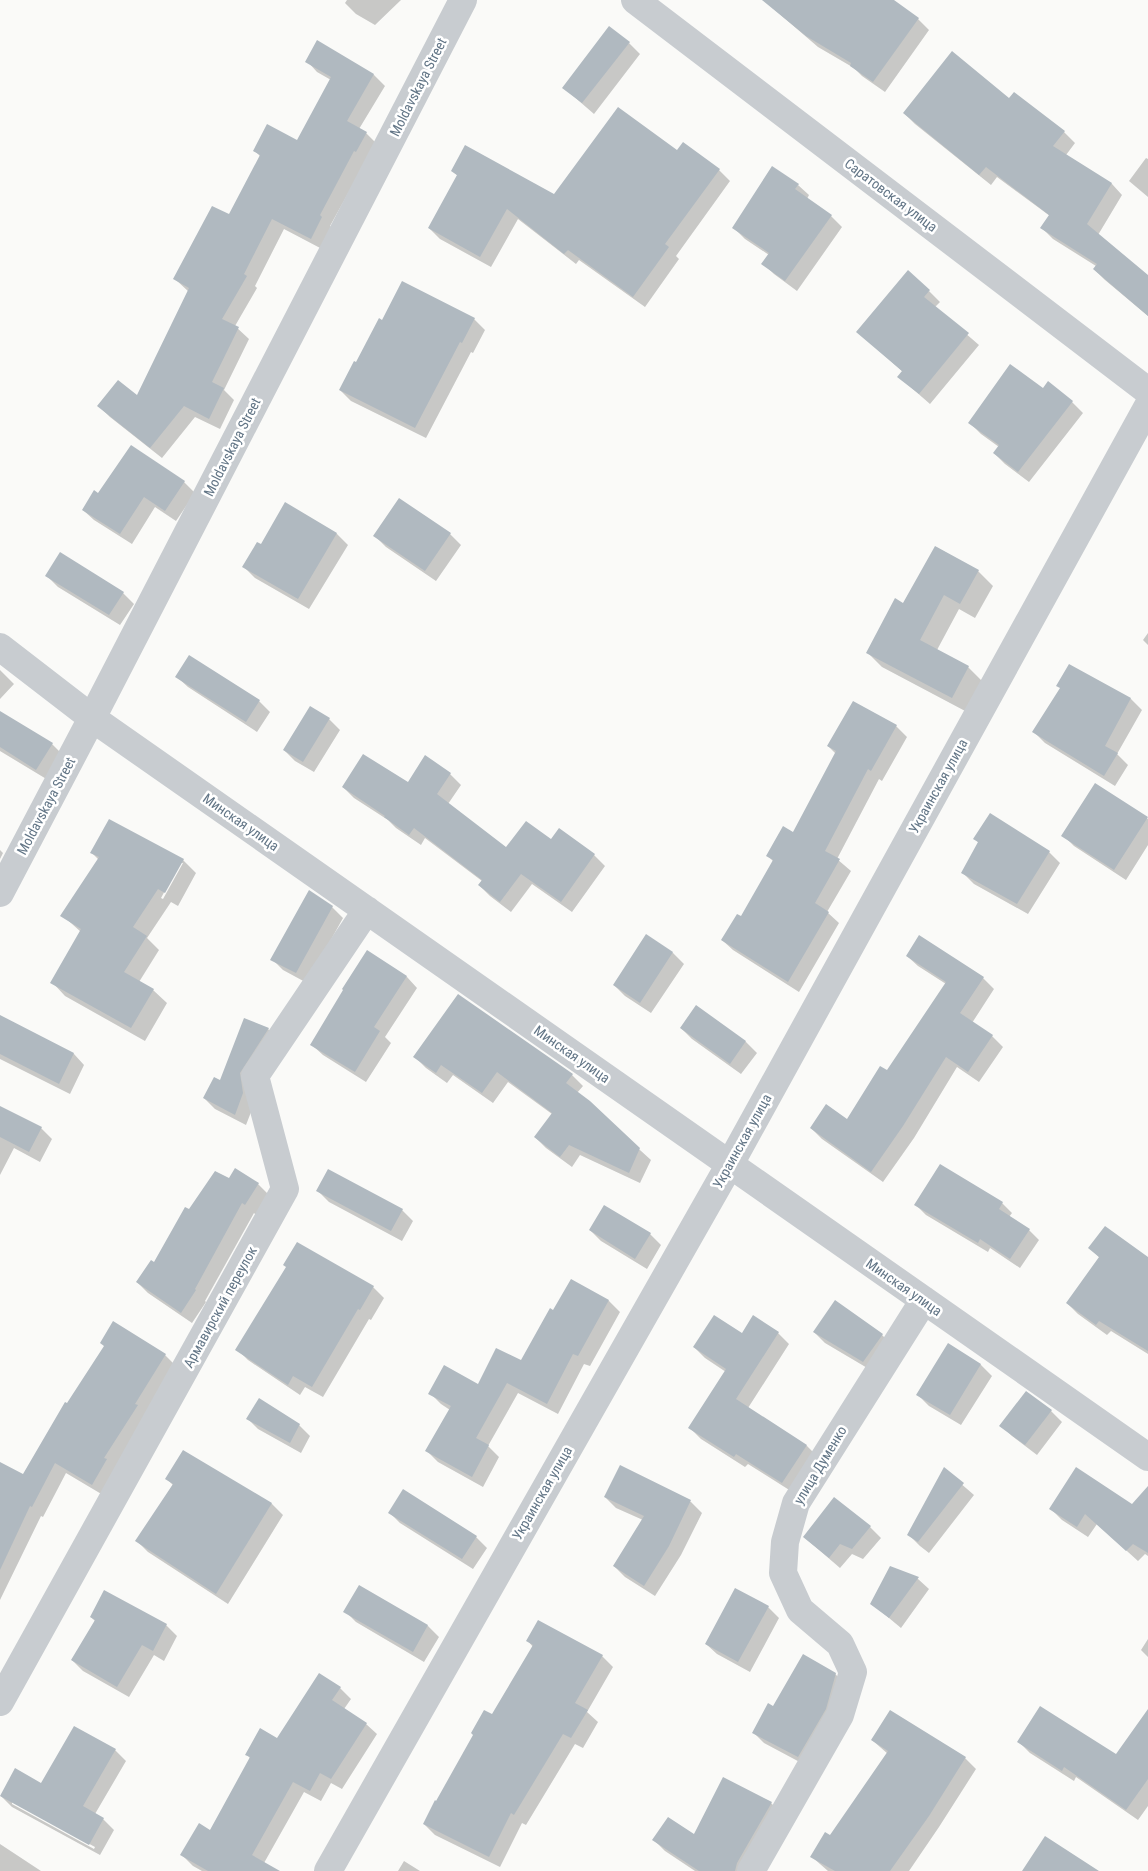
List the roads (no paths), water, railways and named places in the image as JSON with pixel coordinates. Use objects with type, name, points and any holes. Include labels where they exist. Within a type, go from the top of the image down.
[{"type":"street","name":"Moldavskaya Street","points":[[0,893],[462,0]]},
{"type":"street","name":"Саратовская улица","points":[[635,0],[1148,391]]},
{"type":"street","name":"Украинская улица","points":[[328,1871],[730,1164],[1148,406]]},
{"type":"street","name":"Минская улица","points":[[0,647],[92,718],[1148,1457]]},
{"type":"street","name":"Армавирский переулок","points":[[0,1702],[285,1189],[255,1076],[367,910]]},
{"type":"street","name":"улица Думенко","points":[[752,1871],[840,1715],[853,1672],[840,1644],[800,1610],[783,1573],[785,1542],[796,1503],[924,1300]]}]
